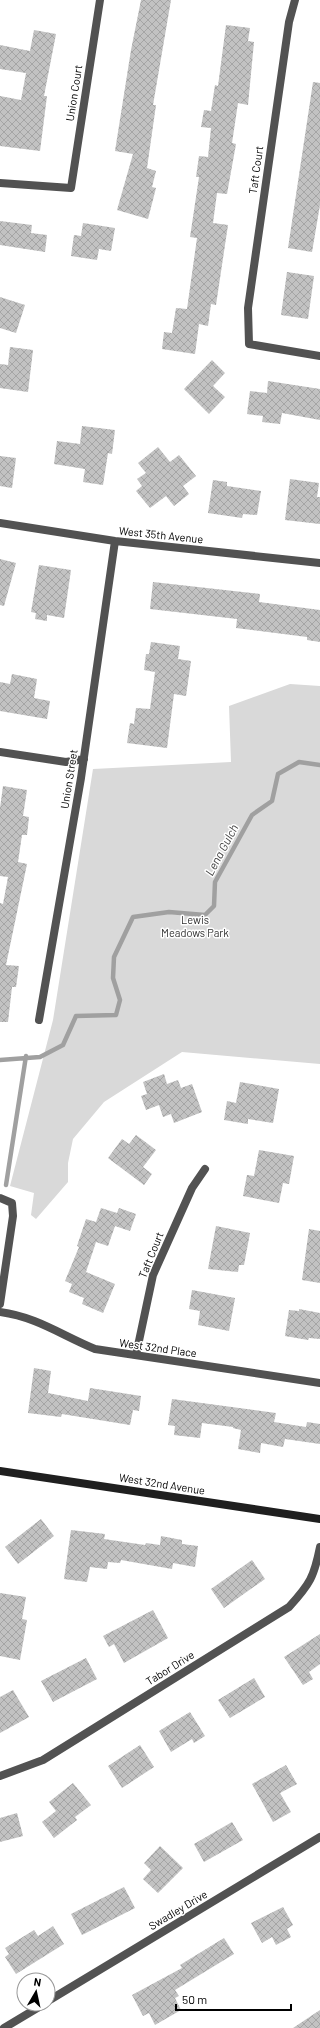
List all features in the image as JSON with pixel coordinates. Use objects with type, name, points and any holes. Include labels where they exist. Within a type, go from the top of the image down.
[{"type":"street","name":"Union Court","points":[[0,183],[71,188],[100,0]]},
{"type":"street","name":"Taft Court","points":[[295,0],[289,22],[248,308],[250,344],[320,356]]},
{"type":"street","name":"West 35th Avenue","points":[[0,523],[115,541],[320,563]]},
{"type":"street","name":"Union Street","points":[[39,1020],[84,759],[115,541]]},
{"type":"street","points":[[0,752],[66,762],[84,759]]},
{"type":"street","name":"Taft Court","points":[[136,1355],[153,1275],[192,1188],[205,1169]]},
{"type":"street","points":[[0,1198],[12,1204],[14,1216],[0,1304]]},
{"type":"street","name":"West 32nd Place","points":[[0,1312],[17,1314],[41,1322],[66,1337],[94,1349],[320,1383]]},
{"type":"street","name":"West 32nd Avenue","points":[[0,1471],[320,1519]]},
{"type":"street","name":"Tabor Drive","points":[[0,1776],[43,1760],[289,1607],[304,1590],[315,1572],[320,1547]]},
{"type":"street","name":"Swadley Drive","points":[[56,1997],[320,1837]]},
{"type":"street","points":[[4,2028],[31,2012]]},
{"type":"green space","name":"Lewis Meadows Park","points":[[290,684],[320,686],[320,1064],[182,1052],[104,1102],[73,1139],[68,1163],[68,1182],[36,1219],[31,1215],[34,1193],[10,1186],[53,1020],[93,769],[231,762],[229,706]]},
{"type":"building","points":[[141,0],[171,0],[153,105],[156,105],[147,168],[156,171],[152,187],[156,188],[148,219],[117,210],[133,154],[115,151],[131,50]]},
{"type":"building","points":[[226,25],[250,28],[248,41],[254,42],[248,105],[238,103],[232,143],[236,144],[227,194],[217,193],[213,223],[228,225],[216,305],[211,304],[208,326],[199,324],[195,354],[162,349],[164,332],[172,333],[176,308],[187,309],[197,238],[190,237],[199,177],[196,177],[199,156],[208,157],[211,128],[201,127],[204,110],[211,111],[215,85],[218,86]]},
{"type":"building","points":[[34,30],[56,34],[44,96],[47,96],[40,151],[0,146],[0,96],[21,100],[26,73],[0,69],[0,45],[30,51]]},
{"type":"building","points":[[313,82],[320,83],[320,205],[312,252],[288,248]]},
{"type":"building","points":[[0,221],[32,225],[31,233],[47,235],[45,252],[0,245]]},
{"type":"building","points":[[83,223],[115,228],[111,251],[99,249],[97,260],[71,256],[74,235],[81,236]]},
{"type":"building","points":[[287,272],[314,276],[308,319],[281,315]]},
{"type":"building","points":[[0,297],[25,305],[16,333],[0,328]]},
{"type":"building","points":[[10,347],[33,350],[28,392],[0,388],[0,364],[8,365]]},
{"type":"building","points":[[212,360],[225,373],[213,386],[225,397],[209,414],[184,389]]},
{"type":"building","points":[[268,381],[320,389],[320,420],[282,413],[280,424],[262,422],[263,416],[247,414],[250,391],[267,393]]},
{"type":"building","points":[[82,426],[115,430],[112,454],[108,453],[103,485],[83,482],[85,469],[54,464],[57,441],[80,444]]},
{"type":"building","points":[[158,447],[170,462],[179,455],[196,476],[183,486],[189,494],[174,506],[166,496],[150,508],[136,491],[142,486],[137,479],[146,473],[138,463]]},
{"type":"building","points":[[0,456],[16,458],[12,488],[0,486]]},
{"type":"building","points":[[290,479],[319,483],[317,497],[320,497],[320,524],[285,520]]},
{"type":"building","points":[[213,480],[227,482],[227,486],[261,491],[257,515],[243,514],[242,518],[208,513]]},
{"type":"building","points":[[0,559],[16,563],[4,606],[0,605]]},
{"type":"building","points":[[39,565],[71,570],[64,618],[47,615],[47,621],[35,619],[36,613],[31,612]]},
{"type":"building","points":[[153,582],[260,594],[259,602],[320,610],[320,642],[307,640],[307,637],[236,628],[237,619],[150,609]]},
{"type":"building","points":[[151,642],[180,646],[178,659],[191,661],[186,696],[174,694],[167,748],[127,743],[130,723],[134,724],[136,708],[150,709],[155,672],[144,670],[146,654],[149,654]]},
{"type":"building","points":[[12,674],[37,679],[34,698],[50,701],[47,719],[0,711],[0,682],[10,684]]},
{"type":"building","points":[[3,786],[27,790],[23,816],[29,817],[27,835],[22,835],[18,862],[27,864],[6,965],[19,966],[16,987],[12,987],[8,1022],[0,1022],[0,903],[3,904],[8,877],[0,876],[0,808]]},
{"type":"building","points":[[164,1074],[167,1084],[178,1080],[181,1088],[192,1084],[202,1112],[174,1123],[171,1114],[163,1117],[159,1105],[146,1110],[141,1096],[147,1094],[143,1082]]},
{"type":"building","points":[[240,1082],[279,1089],[273,1123],[248,1119],[248,1124],[224,1120],[227,1101],[236,1103]]},
{"type":"building","points":[[136,1135],[156,1150],[143,1167],[152,1174],[144,1185],[108,1158],[122,1139],[129,1144]]},
{"type":"building","points":[[259,1150],[294,1156],[289,1184],[283,1183],[279,1203],[243,1196],[247,1175],[254,1176]]},
{"type":"building","points":[[101,1208],[117,1213],[119,1208],[136,1214],[130,1231],[115,1226],[108,1246],[96,1242],[86,1272],[115,1284],[103,1313],[82,1304],[84,1298],[69,1292],[72,1284],[65,1281],[79,1247],[77,1246],[86,1219],[96,1222]]},
{"type":"building","points":[[216,1226],[250,1233],[244,1265],[239,1265],[238,1272],[208,1269]]},
{"type":"building","points":[[309,1229],[320,1231],[320,1283],[302,1280]]},
{"type":"building","points":[[192,1290],[235,1298],[229,1331],[198,1325],[200,1311],[189,1309]]},
{"type":"building","points":[[299,1309],[320,1313],[320,1339],[309,1338],[308,1340],[285,1336],[289,1310],[299,1311]]},
{"type":"building","points":[[34,1368],[51,1371],[48,1393],[88,1401],[90,1388],[141,1396],[139,1411],[133,1410],[130,1425],[62,1414],[61,1417],[28,1413]]},
{"type":"building","points":[[172,1399],[276,1413],[274,1422],[306,1427],[307,1422],[320,1424],[320,1444],[285,1439],[283,1447],[261,1443],[260,1453],[238,1449],[241,1430],[233,1427],[202,1423],[200,1438],[174,1435],[175,1426],[168,1425]]},
{"type":"building","points":[[41,1519],[54,1536],[18,1564],[5,1547]]},
{"type":"building","points":[[71,1530],[105,1534],[104,1539],[145,1545],[146,1543],[160,1545],[161,1536],[182,1540],[182,1544],[198,1546],[195,1567],[173,1563],[172,1569],[121,1560],[120,1563],[108,1562],[107,1569],[90,1567],[87,1582],[64,1579]]},
{"type":"building","points":[[252,1560],[265,1579],[224,1608],[211,1589]]},
{"type":"building","points":[[0,1593],[26,1597],[22,1619],[27,1620],[20,1660],[0,1656]]},
{"type":"building","points":[[153,1610],[168,1638],[124,1663],[114,1644],[109,1647],[103,1636]]},
{"type":"building","points":[[320,1634],[320,1664],[309,1672],[313,1679],[303,1685],[284,1657]]},
{"type":"building","points":[[86,1658],[97,1679],[53,1702],[41,1681]]},
{"type":"building","points":[[254,1678],[265,1697],[230,1718],[218,1700]]},
{"type":"building","points":[[13,1690],[29,1717],[0,1733],[0,1697]]},
{"type":"building","points":[[190,1712],[205,1736],[194,1743],[192,1739],[171,1752],[159,1731]]},
{"type":"building","points":[[140,1745],[154,1767],[122,1788],[108,1766]]},
{"type":"building","points":[[286,1765],[297,1784],[280,1793],[291,1812],[273,1822],[252,1784]]},
{"type":"building","points":[[73,1783],[91,1805],[75,1817],[77,1820],[54,1838],[42,1822],[56,1811],[49,1802]]},
{"type":"building","points":[[17,1813],[23,1836],[0,1842],[0,1818]]},
{"type":"building","points":[[232,1822],[243,1840],[204,1862],[194,1844]]},
{"type":"building","points":[[160,1846],[183,1868],[158,1893],[143,1879],[151,1870],[144,1863]]},
{"type":"building","points":[[124,1887],[135,1908],[82,1935],[71,1914]]},
{"type":"building","points":[[283,1907],[293,1925],[287,1929],[291,1937],[276,1945],[272,1937],[262,1943],[251,1923]]},
{"type":"building","points":[[53,1926],[64,1944],[19,1972],[16,1972],[16,1974],[5,1957],[9,1954],[5,1948],[34,1930],[38,1936]]},
{"type":"building","points":[[224,1938],[234,1954],[175,1990],[179,1996],[175,1998],[181,2010],[155,2025],[149,2013],[143,2016],[132,1995],[182,1968],[180,1965]]},
{"type":"building","points":[[320,2010],[320,2028],[293,2028]]},
{"type":"waterway","name":"Lena Gulch","points":[[0,1060],[40,1057],[63,1045],[76,1016],[116,1015],[120,1000],[113,978],[114,957],[133,917],[169,912],[205,915],[214,906],[215,882],[252,815],[272,801],[278,774],[299,762],[320,765]]},
{"type":"waterway","points":[[6,1185],[26,1056]]}]
